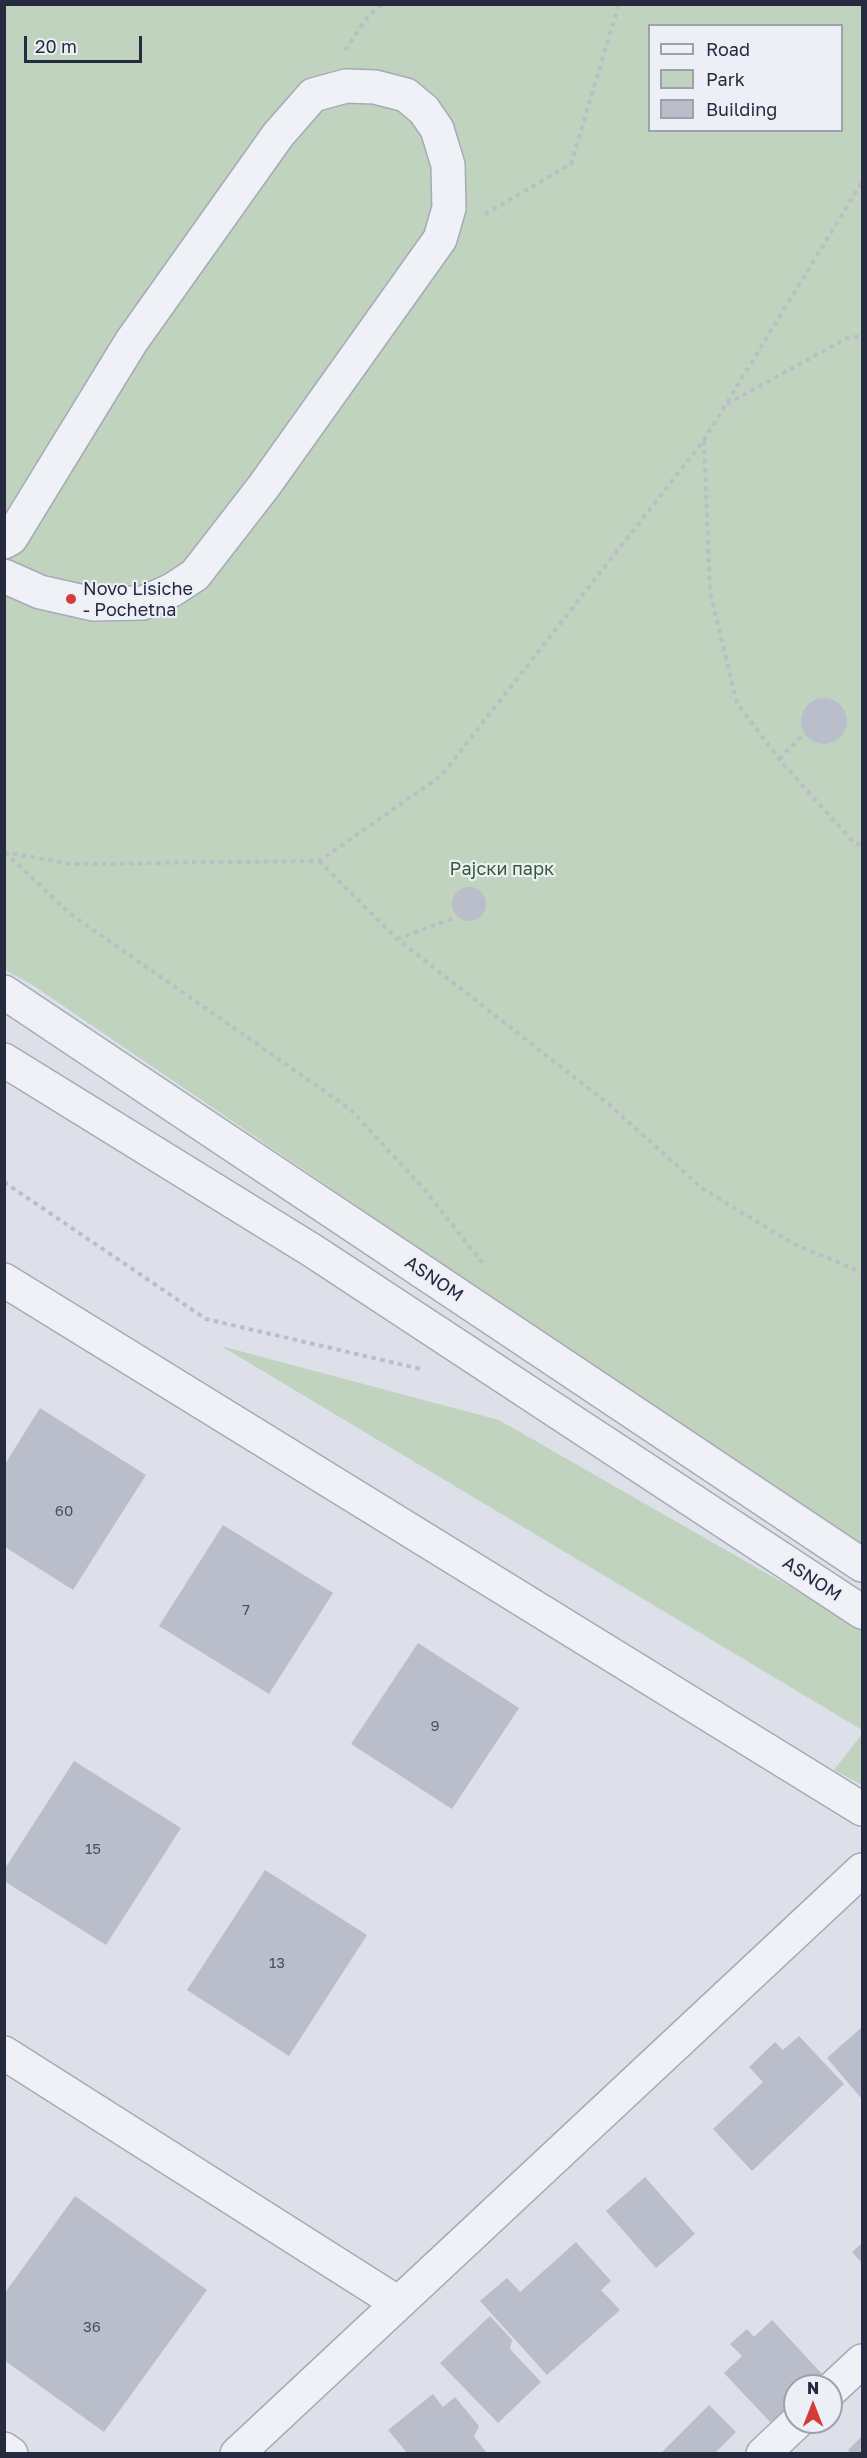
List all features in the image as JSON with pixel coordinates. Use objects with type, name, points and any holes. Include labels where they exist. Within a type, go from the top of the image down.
[{"type":"street","points":[[4,542],[11,538],[131,342],[278,135],[314,95],[346,87],[375,87],[406,95],[424,110],[438,129],[448,165],[449,208],[440,239],[264,486],[195,575],[172,590],[143,603],[93,604],[40,592],[4,576]]},
{"type":"street","name":"ASNOM","points":[[4,992],[862,1565]]},
{"type":"street","name":"ASNOM","points":[[4,1060],[314,1251],[862,1612]]},
{"type":"street","points":[[4,1280],[862,1809]]},
{"type":"street","points":[[237,2454],[862,1870]]},
{"type":"street","points":[[4,2053],[398,2303]]},
{"type":"street","points":[[843,2379],[862,2361]]},
{"type":"street","points":[[763,2454],[784,2434]]},
{"type":"street","points":[[4,2450],[11,2454]]},
{"type":"path","points":[[440,239],[524,193],[571,164],[619,4]]},
{"type":"path","points":[[4,852],[71,864],[319,861],[441,777],[704,440],[862,183]]},
{"type":"path","points":[[726,404],[847,338],[862,336]]},
{"type":"path","points":[[704,440],[710,592],[737,703],[778,759],[853,842],[862,845]]},
{"type":"path","points":[[778,759],[805,733]]},
{"type":"path","points":[[4,852],[69,913],[350,1109],[424,1189],[489,1271]]},
{"type":"path","points":[[319,861],[397,939],[606,1102],[703,1189],[794,1244],[862,1272]]},
{"type":"path","points":[[397,939],[456,917]]},
{"type":"path","points":[[4,1182],[206,1319],[428,1371]]},
{"type":"green space","name":"Рајски парк","points":[[4,5],[862,5],[862,1550],[31,984],[5,970]]},
{"type":"green space","points":[[221,1346],[499,1420],[862,1628],[862,1730]]},
{"type":"green space","points":[[862,1734],[862,1785],[834,1770]]},
{"type":"building","points":[[824,698],[840,705],[847,721],[840,737],[824,744],[808,737],[801,721],[808,705]]},
{"type":"building","points":[[469,887],[481,892],[486,904],[481,916],[469,921],[457,916],[452,904],[457,892]]},
{"type":"building","points":[[40,1408],[146,1475],[73,1590],[5,1547],[5,1464]]},
{"type":"building","points":[[223,1525],[333,1593],[269,1694],[159,1626]]},
{"type":"building","points":[[418,1643],[519,1708],[452,1809],[351,1744]]},
{"type":"building","points":[[74,1761],[181,1828],[106,1945],[4,1881],[4,1870]]},
{"type":"building","points":[[265,1870],[367,1935],[289,2056],[187,1990]]},
{"type":"building","points":[[862,2027],[862,2097],[861,2098],[827,2058]]},
{"type":"building","points":[[799,2036],[844,2084],[752,2171],[713,2129],[763,2082],[749,2067],[775,2042],[783,2050]]},
{"type":"building","points":[[645,2177],[695,2234],[656,2268],[606,2211]]},
{"type":"building","points":[[75,2196],[207,2290],[104,2432],[4,2360],[4,2294]]},
{"type":"building","points":[[576,2242],[611,2281],[601,2290],[620,2310],[547,2375],[480,2301],[507,2278],[520,2292]]},
{"type":"building","points":[[862,2243],[862,2263],[852,2252]]},
{"type":"building","points":[[490,2316],[512,2340],[510,2349],[541,2382],[498,2423],[440,2363]]},
{"type":"building","points":[[772,2320],[822,2374],[783,2374],[783,2412],[771,2423],[724,2373],[742,2356],[730,2344],[747,2329],[754,2337]]},
{"type":"building","points":[[433,2394],[443,2407],[455,2397],[479,2426],[474,2437],[488,2454],[408,2454],[388,2430]]},
{"type":"building","points":[[709,2405],[736,2432],[714,2454],[660,2454]]},
{"type":"building","points":[[862,2436],[862,2454],[851,2454],[848,2450]]},
{"type":"place","name":"Novo Lisiche - Pochetna","points":[[71,599]]}]
